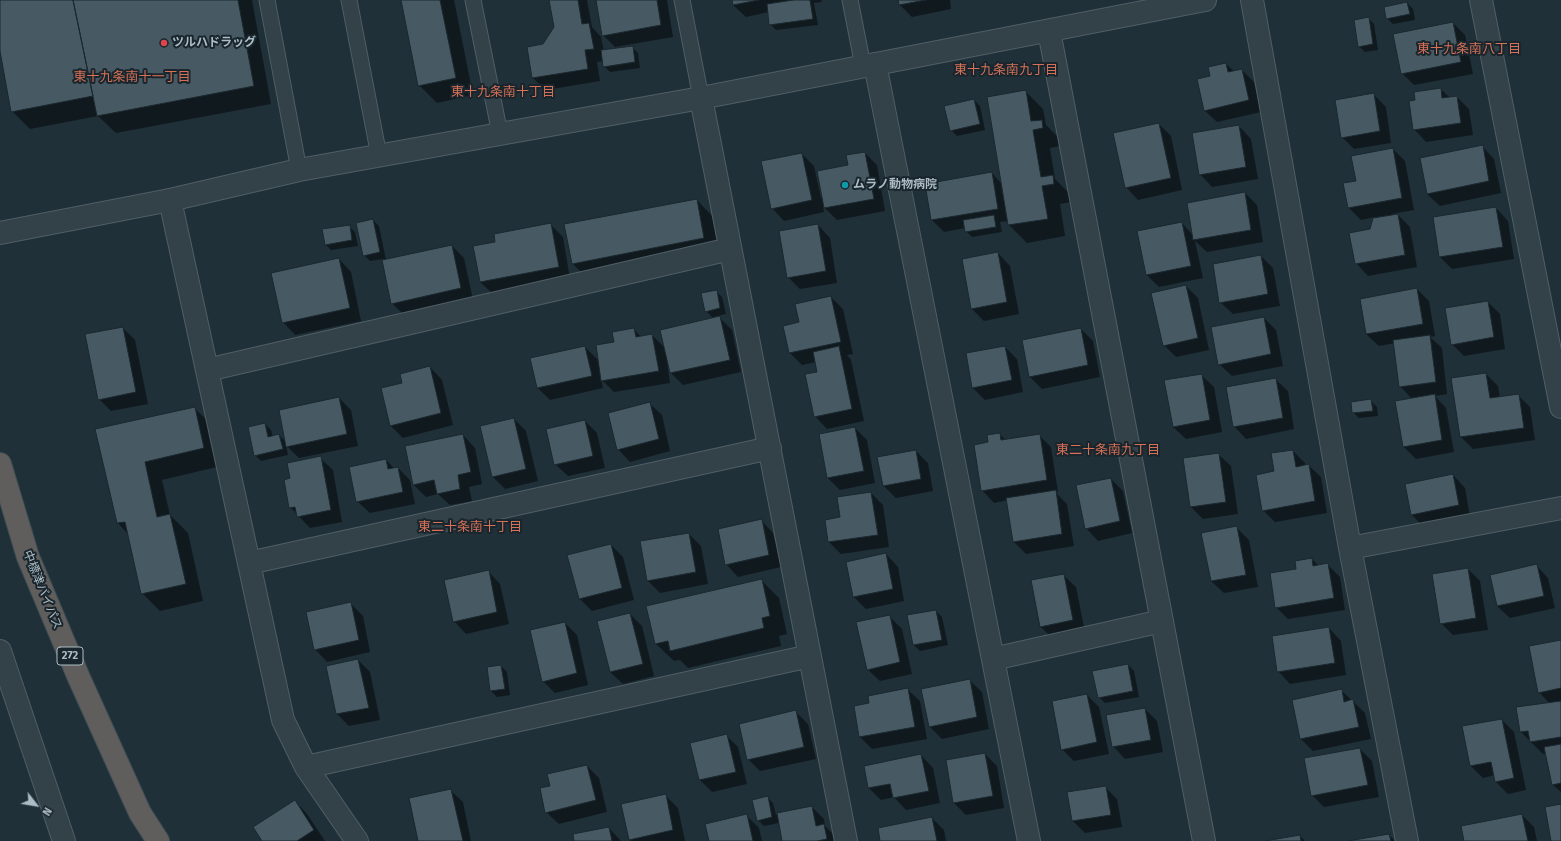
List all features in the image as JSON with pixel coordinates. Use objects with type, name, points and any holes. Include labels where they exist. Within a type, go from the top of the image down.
[{"type":"highway","name":"中標津バイパス","points":[[0,464],[31,564],[79,678],[140,813],[158,841]]},
{"type":"street","points":[[0,233],[170,200],[299,170],[701,98],[1205,0]]},
{"type":"street","points":[[1252,0],[1350,548],[1407,841]]},
{"type":"street","points":[[1481,0],[1561,407]]},
{"type":"street","points":[[1049,31],[1204,841]]},
{"type":"street","points":[[869,65],[993,659],[1029,841]]},
{"type":"street","points":[[701,98],[846,841]]},
{"type":"street","points":[[170,200],[283,720],[306,767],[357,841]]},
{"type":"street","points":[[207,370],[730,249]]},
{"type":"street","points":[[249,563],[770,448]]},
{"type":"street","points":[[1350,548],[1561,508]]},
{"type":"street","points":[[993,659],[1162,621]]},
{"type":"street","points":[[0,651],[64,841]]},
{"type":"street","points":[[306,767],[810,656]]},
{"type":"lane","points":[[267,0],[299,170]]},
{"type":"lane","points":[[350,0],[378,156]]},
{"type":"lane","points":[[473,0],[500,134]]},
{"type":"lane","points":[[682,0],[701,98]]},
{"type":"lane","points":[[850,0],[869,65]]},
{"type":"building","points":[[0,0],[73,0],[93,96],[11,112],[0,51]]},
{"type":"building","name":"ツルハドラッグ","points":[[73,0],[238,0],[254,86],[97,116]]},
{"type":"building","points":[[401,0],[440,0],[456,78],[418,86]]},
{"type":"building","points":[[549,0],[578,0],[582,24],[589,23],[594,49],[585,50],[588,69],[532,78],[527,47],[543,44],[554,27]]},
{"type":"building","points":[[596,0],[657,0],[661,25],[602,36]]},
{"type":"building","points":[[732,0],[759,0],[733,5]]},
{"type":"building","points":[[793,0],[810,0],[813,19],[769,25],[767,4]]},
{"type":"building","points":[[898,0],[926,0],[899,5]]},
{"type":"building","points":[[1407,2],[1410,14],[1386,19],[1384,7]]},
{"type":"building","points":[[1369,17],[1373,44],[1358,47],[1354,20]]},
{"type":"building","points":[[1453,22],[1461,62],[1401,74],[1393,34]]},
{"type":"building","points":[[633,46],[635,62],[603,67],[601,50]]},
{"type":"building","points":[[1226,63],[1228,72],[1242,69],[1249,100],[1204,111],[1197,79],[1210,76],[1208,67]]},
{"type":"building","points":[[1441,88],[1442,98],[1457,96],[1461,123],[1413,130],[1409,101],[1415,100],[1414,92]]},
{"type":"building","points":[[1026,90],[1031,121],[1042,120],[1043,128],[1033,130],[1041,177],[1053,175],[1054,184],[1042,186],[1048,219],[1008,225],[987,97]]},
{"type":"building","points":[[1374,93],[1380,131],[1341,138],[1335,100]]},
{"type":"building","points":[[974,99],[980,124],[950,131],[944,106]]},
{"type":"building","points":[[1159,123],[1171,178],[1125,188],[1113,133]]},
{"type":"building","points":[[1239,125],[1246,167],[1199,175],[1192,133]]},
{"type":"building","points":[[1483,145],[1489,181],[1427,194],[1420,158]]},
{"type":"building","points":[[1393,148],[1402,198],[1348,208],[1343,183],[1356,181],[1351,156]]},
{"type":"building","name":"ムラノ動物病院","points":[[865,152],[874,199],[824,208],[817,171],[848,165],[846,155]]},
{"type":"building","points":[[802,153],[812,200],[771,209],[761,161]]},
{"type":"building","points":[[992,172],[998,209],[931,220],[925,184]]},
{"type":"building","points":[[1245,192],[1251,230],[1193,240],[1187,203]]},
{"type":"building","points":[[697,199],[704,238],[572,264],[564,224]]},
{"type":"building","points":[[1496,207],[1503,247],[1439,257],[1433,217]]},
{"type":"building","points":[[1398,214],[1405,255],[1355,264],[1349,233],[1370,229],[1373,218]]},
{"type":"building","points":[[994,215],[996,227],[965,232],[963,220]]},
{"type":"building","points":[[373,219],[380,252],[363,256],[356,223]]},
{"type":"building","points":[[1182,222],[1191,266],[1146,275],[1137,231]]},
{"type":"building","points":[[551,223],[559,267],[480,282],[473,246],[495,242],[494,234]]},
{"type":"building","points":[[818,224],[826,271],[787,278],[779,231]]},
{"type":"building","points":[[350,225],[352,240],[325,245],[322,229]]},
{"type":"building","points":[[452,245],[461,288],[391,304],[382,260]]},
{"type":"building","points":[[998,252],[1007,302],[971,309],[962,259]]},
{"type":"building","points":[[1261,255],[1268,294],[1219,303],[1213,264]]},
{"type":"building","points":[[339,258],[350,308],[282,323],[271,273]]},
{"type":"building","points":[[1186,285],[1198,338],[1163,346],[1151,293]]},
{"type":"building","points":[[1417,288],[1423,324],[1366,334],[1360,299]]},
{"type":"building","points":[[717,290],[720,308],[705,312],[701,293]]},
{"type":"building","points":[[831,296],[841,342],[789,353],[783,326],[799,322],[795,304]]},
{"type":"building","points":[[1488,301],[1494,337],[1451,345],[1445,308]]},
{"type":"building","points":[[720,316],[730,360],[670,373],[660,330]]},
{"type":"building","points":[[1264,317],[1271,354],[1218,365],[1211,327]]},
{"type":"building","points":[[123,327],[136,392],[98,400],[85,334]]},
{"type":"building","points":[[634,328],[636,337],[652,334],[659,371],[601,381],[596,345],[614,342],[612,332]]},
{"type":"building","points":[[1081,328],[1088,365],[1029,377],[1022,340]]},
{"type":"building","points":[[1430,335],[1436,382],[1399,387],[1393,340]]},
{"type":"building","points":[[585,346],[592,376],[537,388],[530,358]]},
{"type":"building","points":[[839,346],[852,409],[814,417],[805,374],[817,372],[813,352]]},
{"type":"building","points":[[1005,346],[1012,380],[972,388],[966,353]]},
{"type":"building","points":[[430,366],[441,413],[390,426],[381,388],[402,383],[400,374]]},
{"type":"building","points":[[1486,373],[1490,398],[1519,394],[1524,428],[1460,437],[1451,378]]},
{"type":"building","points":[[1202,374],[1210,420],[1173,427],[1164,380]]},
{"type":"building","points":[[1276,378],[1283,418],[1233,427],[1226,387]]},
{"type":"building","points":[[1435,394],[1442,440],[1403,447],[1395,401]]},
{"type":"building","points":[[339,397],[347,434],[286,447],[279,410]]},
{"type":"building","points":[[1371,399],[1373,411],[1352,413],[1351,402]]},
{"type":"building","points":[[650,402],[659,439],[617,450],[608,413]]},
{"type":"building","points":[[195,407],[204,448],[145,462],[157,517],[170,514],[186,584],[141,594],[125,522],[117,523],[95,429]]},
{"type":"building","points":[[514,418],[526,469],[492,477],[480,426]]},
{"type":"building","points":[[585,420],[593,456],[554,465],[546,429]]},
{"type":"building","points":[[265,423],[268,437],[279,434],[283,449],[254,456],[248,427]]},
{"type":"building","points":[[855,427],[864,471],[827,478],[819,434]]},
{"type":"building","points":[[1000,433],[1001,440],[1040,434],[1047,480],[981,491],[974,445],[988,442],[987,435]]},
{"type":"building","points":[[463,434],[471,472],[458,475],[460,489],[437,494],[434,480],[413,485],[405,446]]},
{"type":"building","points":[[916,450],[921,479],[883,486],[877,457]]},
{"type":"building","points":[[1293,450],[1296,467],[1309,464],[1315,501],[1262,511],[1256,475],[1274,471],[1271,453]]},
{"type":"building","points":[[1219,453],[1226,502],[1190,507],[1183,458]]},
{"type":"building","points":[[321,456],[331,510],[297,517],[295,507],[289,508],[284,480],[290,478],[287,463]]},
{"type":"building","points":[[386,459],[388,469],[398,467],[403,492],[356,502],[349,467]]},
{"type":"building","points":[[1453,474],[1459,505],[1411,515],[1405,484]]},
{"type":"building","points":[[1111,478],[1120,521],[1085,529],[1076,485]]},
{"type":"building","points":[[1056,490],[1062,534],[1013,542],[1006,498]]},
{"type":"building","points":[[871,492],[878,535],[828,542],[825,520],[840,517],[837,497]]},
{"type":"building","points":[[762,519],[769,555],[725,565],[718,529]]},
{"type":"building","points":[[1237,526],[1246,575],[1211,581],[1201,533]]},
{"type":"building","points":[[689,533],[696,572],[647,581],[640,541]]},
{"type":"building","points":[[611,544],[622,588],[579,599],[567,555]]},
{"type":"building","points":[[886,553],[893,589],[853,597],[846,562]]},
{"type":"building","points":[[1312,558],[1313,566],[1328,563],[1334,598],[1275,608],[1270,573],[1296,569],[1295,561]]},
{"type":"building","points":[[1537,564],[1544,596],[1497,606],[1490,575]]},
{"type":"building","points":[[1468,568],[1476,618],[1440,624],[1432,574]]},
{"type":"building","points":[[489,570],[497,612],[453,622],[444,580]]},
{"type":"building","points":[[1064,574],[1073,620],[1040,627],[1031,580]]},
{"type":"building","points":[[762,579],[770,616],[762,618],[764,628],[670,651],[668,641],[655,644],[646,606]]},
{"type":"building","points":[[351,602],[359,640],[314,650],[306,612]]},
{"type":"building","points":[[936,610],[942,640],[913,645],[907,615]]},
{"type":"building","points":[[630,613],[643,664],[610,672],[597,621]]},
{"type":"building","points":[[890,615],[900,662],[867,670],[856,622]]},
{"type":"building","points":[[565,622],[577,673],[542,682],[530,630]]},
{"type":"building","points":[[1329,627],[1335,663],[1277,672],[1272,636]]},
{"type":"building","points":[[1561,640],[1561,688],[1538,693],[1529,646]]},
{"type":"building","points":[[358,659],[369,708],[336,714],[326,666]]},
{"type":"building","points":[[1128,664],[1133,691],[1098,698],[1092,671]]},
{"type":"building","points":[[501,665],[505,689],[490,691],[487,667]]},
{"type":"building","points":[[970,679],[977,717],[929,727],[921,689]]},
{"type":"building","points":[[908,688],[915,727],[859,737],[854,706],[869,703],[868,696]]},
{"type":"building","points":[[1342,689],[1344,702],[1353,699],[1359,727],[1300,739],[1292,700]]},
{"type":"building","points":[[1087,694],[1097,742],[1061,750],[1052,701]]},
{"type":"building","points":[[1561,701],[1561,737],[1530,742],[1528,731],[1520,732],[1516,707]]},
{"type":"building","points":[[1145,708],[1151,740],[1112,747],[1106,715]]},
{"type":"building","points":[[796,710],[804,747],[747,760],[739,724]]},
{"type":"building","points":[[1502,719],[1514,778],[1495,782],[1491,762],[1470,766],[1462,726]]},
{"type":"building","points":[[727,734],[736,772],[699,780],[690,743]]},
{"type":"building","points":[[1561,744],[1561,783],[1552,785],[1544,747]]},
{"type":"building","points":[[1360,748],[1368,785],[1311,796],[1304,758]]},
{"type":"building","points":[[985,753],[993,796],[953,803],[946,760]]},
{"type":"building","points":[[921,754],[929,791],[893,798],[890,784],[868,788],[864,766]]},
{"type":"building","points":[[587,765],[596,800],[545,813],[540,788],[550,786],[547,774]]},
{"type":"building","points":[[1106,786],[1111,815],[1072,821],[1067,792]]},
{"type":"building","points":[[451,789],[463,841],[418,841],[409,798]]},
{"type":"building","points":[[666,794],[673,830],[629,840],[621,804]]},
{"type":"building","points":[[768,796],[772,817],[757,821],[752,800]]},
{"type":"building","points":[[295,800],[314,830],[297,841],[262,841],[253,827]]},
{"type":"building","points":[[1561,804],[1561,841],[1551,841],[1545,807]]},
{"type":"building","points":[[812,806],[816,826],[824,824],[827,839],[817,841],[782,841],[777,813]]},
{"type":"building","points":[[747,814],[753,841],[709,841],[705,824]]},
{"type":"building","points":[[1522,814],[1528,841],[1464,841],[1461,826]]},
{"type":"building","points":[[932,817],[937,841],[880,841],[878,828]]},
{"type":"building","points":[[609,827],[612,841],[574,841],[573,834]]},
{"type":"building","points":[[1389,834],[1391,841],[1348,841]]},
{"type":"building","points":[[1300,835],[1301,841],[1265,841]]},
{"type":"place","name":"ツルハドラッグ","points":[[164,43]]},
{"type":"place","name":"ムラノ動物病院","points":[[845,185]]},
{"type":"district","name":"東十九条南八丁目","points":[[1469,49]]},
{"type":"district","name":"東十九条南九丁目","points":[[1006,70]]},
{"type":"district","name":"東十九条南十一丁目","points":[[132,77]]},
{"type":"district","name":"東十九条南十丁目","points":[[503,92]]},
{"type":"district","name":"東二十条南九丁目","points":[[1108,450]]},
{"type":"district","name":"東二十条南十丁目","points":[[470,527]]}]
